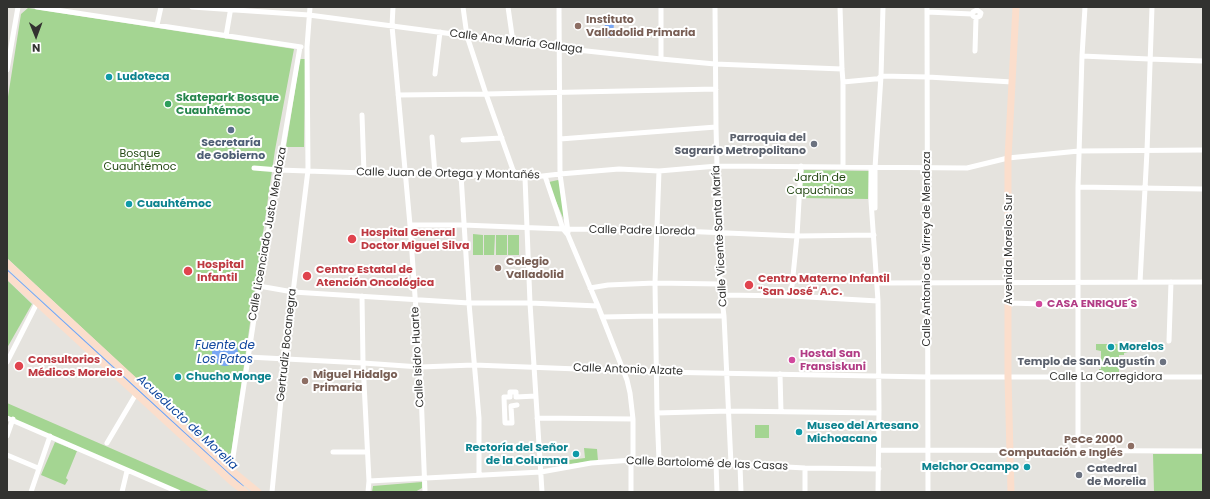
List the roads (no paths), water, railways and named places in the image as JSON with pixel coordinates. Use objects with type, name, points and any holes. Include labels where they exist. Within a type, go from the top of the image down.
[{"type":"main road","name":"Avenida Morelos Sur","points":[[1011,492],[1008,377],[1008,158],[1016,7]]},
{"type":"main road","points":[[7,263],[231,470],[258,492]]},
{"type":"main road","points":[[7,275],[230,480],[245,492]]},
{"type":"street","points":[[7,70],[10,38],[18,7]]},
{"type":"street","points":[[37,7],[307,47]]},
{"type":"street","points":[[157,25],[161,7]]},
{"type":"street","name":"Calle Ana María Gallaga","points":[[192,7],[309,15],[559,48],[660,59],[715,64],[842,69]]},
{"type":"street","name":"Gertrudiz Bocanegra","points":[[272,492],[285,358],[308,170],[307,47],[310,7]]},
{"type":"street","name":"Calle Isidro Huarte","points":[[393,7],[392,26],[410,224],[420,367],[425,492]]},
{"type":"street","points":[[463,7],[467,36],[513,170],[519,178]]},
{"type":"street","points":[[508,7],[513,42]]},
{"type":"street","points":[[559,7],[560,174],[565,229]]},
{"type":"street","points":[[660,59],[661,7]]},
{"type":"street","name":"Calle Vicente Santa María","points":[[715,7],[720,284],[724,316],[731,464]]},
{"type":"street","points":[[840,7],[843,82],[843,167]]},
{"type":"street","points":[[878,492],[878,301],[874,234],[873,168],[881,76],[883,7]]},
{"type":"street","points":[[1078,451],[1078,187],[1085,7]]},
{"type":"street","points":[[1140,282],[1147,151],[1152,7]]},
{"type":"street","points":[[226,36],[230,9]]},
{"type":"street","points":[[927,10],[974,16],[976,51]]},
{"type":"street","name":"Calle Antonio de Virrey de Mendoza","points":[[927,10],[928,492]]},
{"type":"street","points":[[435,74],[440,32]]},
{"type":"street","name":"Calle Licenciado Justo Mendoza","points":[[231,470],[259,286],[300,46]]},
{"type":"street","points":[[1082,56],[1203,61]]},
{"type":"street","points":[[843,82],[875,80],[881,76],[1012,82]]},
{"type":"street","points":[[398,95],[716,89]]},
{"type":"street","points":[[362,116],[364,173]]},
{"type":"street","points":[[560,139],[716,127]]},
{"type":"street","points":[[432,137],[435,174]]},
{"type":"street","points":[[463,140],[502,138]]},
{"type":"street","name":"Calle Juan de Ortega y Montañés","points":[[254,168],[364,173],[405,172],[525,178],[619,169],[659,171],[717,166],[967,168],[1008,158],[1079,151],[1203,150]]},
{"type":"street","points":[[791,296],[797,236],[801,166]]},
{"type":"street","points":[[659,171],[655,283],[659,460]]},
{"type":"street","points":[[461,176],[463,225],[479,418],[479,474]]},
{"type":"street","points":[[545,176],[565,229],[598,306],[630,393],[634,419],[631,492]]},
{"type":"street","points":[[525,178],[530,303],[542,492]]},
{"type":"street","points":[[1078,187],[1203,189]]},
{"type":"street","name":"Calle Padre Lloreda","points":[[410,224],[565,229],[657,230],[797,236],[874,234]]},
{"type":"street","points":[[877,282],[1203,282]]},
{"type":"street","points":[[1169,341],[1171,282]]},
{"type":"street","points":[[590,288],[608,285],[655,283],[720,284]]},
{"type":"street","points":[[259,286],[293,292],[415,300],[469,303],[530,303],[598,306]]},
{"type":"street","points":[[722,295],[791,296],[878,301]]},
{"type":"street","points":[[362,296],[369,481],[368,492]]},
{"type":"street","points":[[7,362],[37,303]]},
{"type":"street","points":[[1009,303],[1079,305]]},
{"type":"street","points":[[602,317],[724,316]]},
{"type":"street","name":"Calle Antonio Alzate","points":[[248,357],[420,367],[535,367],[656,372],[1008,377]]},
{"type":"street","points":[[780,374],[781,412]]},
{"type":"street","name":"Calle La Corregidora","points":[[1008,377],[1203,377]]},
{"type":"street","points":[[517,405],[511,406],[512,423],[505,423],[504,397],[510,397],[510,392],[516,392],[516,397],[536,396]]},
{"type":"street","points":[[107,443],[136,394]]},
{"type":"street","points":[[657,413],[729,411],[879,413]]},
{"type":"street","points":[[7,436],[10,418],[178,492]]},
{"type":"street","points":[[537,418],[634,419]]},
{"type":"street","points":[[30,492],[50,436]]},
{"type":"street","points":[[879,450],[1203,451]]},
{"type":"street","points":[[333,452],[367,452]]},
{"type":"street","points":[[7,455],[38,468]]},
{"type":"street","name":"Calle Bartolomé de las Casas","points":[[369,481],[479,474],[541,472],[591,463],[633,460],[659,460],[805,468],[879,469]]},
{"type":"street","points":[[716,463],[717,492]]},
{"type":"street","points":[[740,465],[741,492]]},
{"type":"street","points":[[805,468],[805,492]]},
{"type":"street","points":[[122,492],[127,470]]},
{"type":"water","points":[[605,22],[614,22],[613,38],[604,38]]},
{"type":"water","name":"Fuente de Los Patos","points":[[225,340],[234,344],[238,353],[234,362],[225,366],[216,362],[212,353],[216,344]]},
{"type":"waterway","name":"Acueducto de Morelia","points":[[7,270],[243,486]]},
{"type":"place","name":"Instituto Valladolid Primaria","points":[[578,26]]},
{"type":"place","name":"Ludoteca","points":[[109,77]]},
{"type":"place","name":"Skatepark Bosque Cuauhtémoc","points":[[168,104]]},
{"type":"place","name":"Secretaría de Gobierno","points":[[231,130]]},
{"type":"place","name":"Parroquia del Sagrario Metropolitano","points":[[814,144]]},
{"type":"place","name":"Cuauhtémoc","points":[[129,204]]},
{"type":"place","name":"Hospital General Doctor Miguel Silva","points":[[352,239]]},
{"type":"place","name":"Colegio Valladolid","points":[[498,268]]},
{"type":"place","name":"Hospital Infantil","points":[[188,271]]},
{"type":"place","name":"Centro Estatal de Atención Oncológica","points":[[307,276]]},
{"type":"place","name":"Centro Materno Infantil \"San José\" A.C.","points":[[749,285]]},
{"type":"place","name":"CASA ENRIQUE´S","points":[[1039,304]]},
{"type":"place","name":"Morelos","points":[[1111,347]]},
{"type":"place","name":"Hostal San Fransiskuni","points":[[792,360]]},
{"type":"place","name":"Templo de San Augustín","points":[[1163,362]]},
{"type":"place","name":"Consultorios Médicos Morelos","points":[[19,366]]},
{"type":"place","name":"Chucho Monge","points":[[178,377]]},
{"type":"place","name":"Miguel Hidalgo Primaria","points":[[305,381]]},
{"type":"place","name":"Museo del Artesano Michoacano","points":[[799,432]]},
{"type":"place","name":"PeCe 2000 Computación e Inglés","points":[[1131,446]]},
{"type":"place","name":"Rectoría del Señor de la Columna","points":[[576,454]]},
{"type":"place","name":"Melchor Ocampo","points":[[1027,467]]},
{"type":"place","name":"Catedral de Morelia","points":[[1079,475]]},
{"type":"park label","name":"Bosque Cuauhtémoc","points":[[140,160]]},
{"type":"park label","name":"Jardín de Capuchinas","points":[[820,184]]}]
